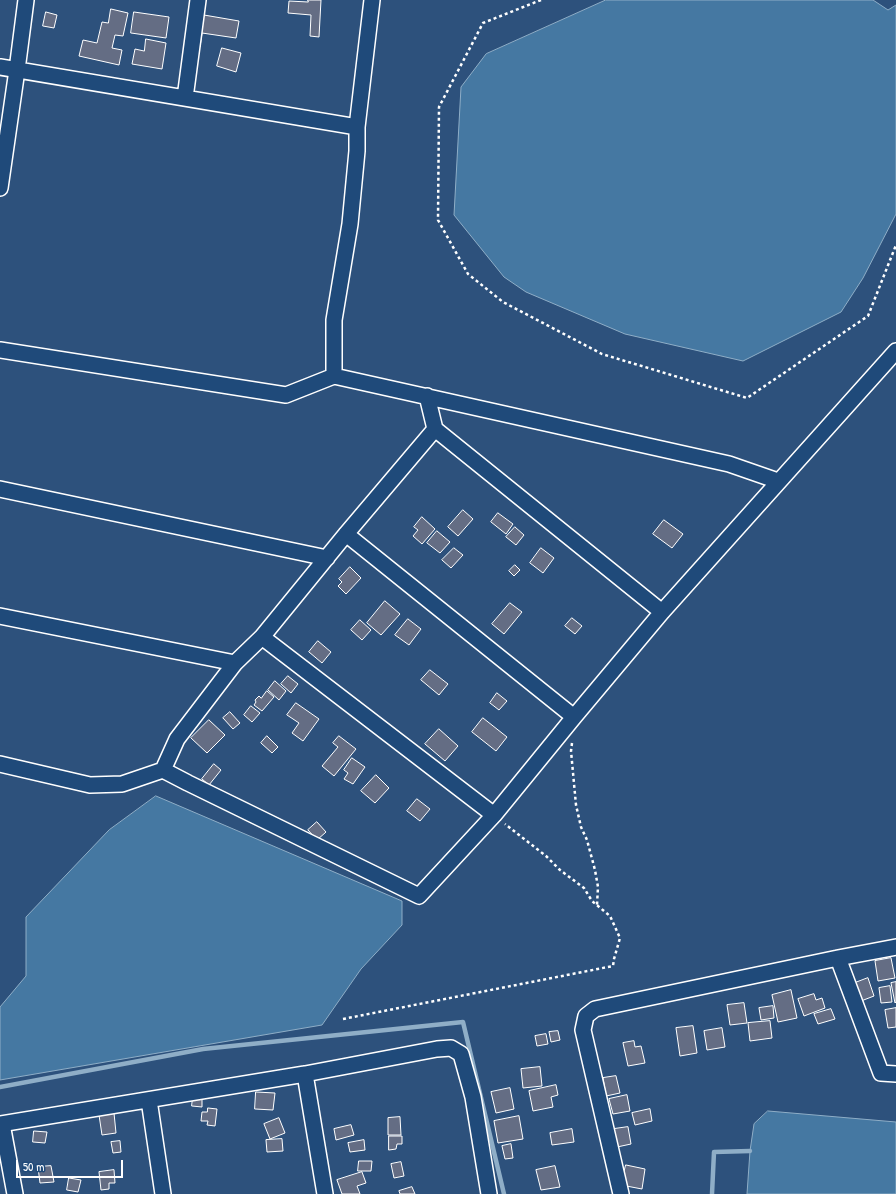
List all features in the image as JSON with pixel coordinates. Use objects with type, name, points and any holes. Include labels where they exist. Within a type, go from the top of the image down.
[{"type":"street","points":[[0,188],[26,0]]},
{"type":"street","points":[[185,98],[198,0]]},
{"type":"street","points":[[334,376],[334,320],[350,224],[357,151],[357,127],[372,0]]},
{"type":"street","points":[[0,67],[357,127]]},
{"type":"street","points":[[0,350],[286,395],[334,376],[728,464],[778,481]]},
{"type":"street","points":[[163,770],[419,896],[494,815],[662,612],[896,351]]},
{"type":"street","points":[[427,396],[435,429],[662,612]]},
{"type":"street","points":[[0,764],[90,785],[122,784],[163,770],[178,739],[234,663],[262,637],[346,534],[435,429]]},
{"type":"street","points":[[0,488],[327,558]]},
{"type":"street","points":[[346,534],[574,717]]},
{"type":"street","points":[[0,616],[234,663]]},
{"type":"street","points":[[262,637],[494,815]]},
{"type":"street","points":[[622,1194],[583,1030],[586,1016],[595,1010],[896,947]]},
{"type":"street","points":[[838,958],[881,1073],[896,1074]]},
{"type":"street","points":[[14,1194],[1,1124],[305,1074],[437,1049],[451,1048],[461,1054],[473,1097],[489,1194]]},
{"type":"street","points":[[305,1074],[325,1194]]},
{"type":"street","points":[[149,1100],[163,1194]]},
{"type":"path","points":[[541,0],[483,23],[439,107],[438,220],[468,274],[502,302],[602,354],[747,398],[868,316],[896,244]]},
{"type":"path","points":[[574,717],[571,751],[576,805],[581,827],[587,840],[595,870],[598,887],[597,905]]},
{"type":"path","points":[[343,1019],[613,966],[620,938],[610,916],[592,901],[584,888],[494,815]]},
{"type":"water","points":[[606,0],[873,0],[888,10],[896,5],[896,214],[863,278],[841,312],[743,361],[625,334],[526,292],[504,277],[454,215],[461,87],[486,54]]},
{"type":"water","points":[[156,796],[402,901],[402,925],[361,969],[322,1025],[0,1080],[0,1007],[26,976],[26,917],[109,830]]},
{"type":"water","points":[[768,1111],[896,1122],[896,1194],[747,1194],[750,1151],[754,1124]]},
{"type":"building","points":[[308,0],[321,0],[319,37],[310,36],[311,15],[288,13],[289,1],[308,2]]},
{"type":"building","points":[[111,9],[128,13],[123,36],[115,35],[112,48],[122,50],[119,65],[79,56],[83,40],[97,43],[102,22],[108,23]]},
{"type":"building","points":[[46,12],[57,15],[54,28],[43,26]]},
{"type":"building","points":[[134,12],[169,17],[166,38],[131,33]]},
{"type":"building","points":[[198,14],[239,21],[236,38],[202,33],[200,47],[192,46]]},
{"type":"building","points":[[146,39],[166,43],[162,69],[132,64],[135,49],[144,51]]},
{"type":"building","points":[[222,48],[241,53],[236,72],[217,66]]},
{"type":"building","points":[[463,510],[473,519],[458,536],[448,527]]},
{"type":"building","points":[[498,513],[513,524],[506,534],[491,522]]},
{"type":"building","points":[[422,517],[435,529],[422,544],[413,536],[418,530],[414,527]]},
{"type":"building","points":[[664,520],[683,534],[672,548],[653,534]]},
{"type":"building","points":[[515,527],[524,535],[516,545],[506,537]]},
{"type":"building","points":[[437,531],[450,542],[440,553],[427,543]]},
{"type":"building","points":[[454,548],[463,555],[451,568],[442,560]]},
{"type":"building","points":[[541,548],[554,558],[543,573],[530,563]]},
{"type":"building","points":[[515,565],[520,570],[514,576],[509,571]]},
{"type":"building","points":[[350,567],[361,578],[346,594],[338,586],[342,582],[339,579]]},
{"type":"building","points":[[385,601],[400,614],[381,635],[367,623]]},
{"type":"building","points":[[510,603],[522,612],[504,634],[492,624]]},
{"type":"building","points":[[572,618],[582,626],[575,634],[565,626]]},
{"type":"building","points":[[408,619],[421,629],[409,645],[395,635]]},
{"type":"building","points":[[360,620],[371,630],[362,640],[351,630]]},
{"type":"building","points":[[318,641],[331,652],[322,663],[309,652]]},
{"type":"building","points":[[430,670],[448,684],[439,695],[421,680]]},
{"type":"building","points":[[288,676],[298,684],[291,693],[281,684]]},
{"type":"building","points":[[275,681],[286,691],[279,700],[268,690]]},
{"type":"building","points":[[267,691],[274,697],[262,711],[254,705],[256,702],[255,700],[259,696],[261,698]]},
{"type":"building","points":[[497,693],[507,701],[499,710],[490,703]]},
{"type":"building","points":[[296,703],[319,719],[303,741],[292,733],[299,723],[287,715]]},
{"type":"building","points":[[251,706],[260,713],[252,722],[244,715]]},
{"type":"building","points":[[230,712],[240,723],[233,729],[223,718]]},
{"type":"building","points":[[483,718],[507,737],[496,751],[472,732]]},
{"type":"building","points":[[209,720],[225,735],[207,753],[191,738]]},
{"type":"building","points":[[439,729],[458,746],[445,761],[425,744]]},
{"type":"building","points":[[267,736],[278,747],[272,753],[261,743]]},
{"type":"building","points":[[339,736],[356,749],[334,776],[322,766],[338,747],[333,743]]},
{"type":"building","points":[[352,758],[365,767],[353,784],[344,779],[348,773],[344,770]]},
{"type":"building","points":[[214,764],[221,770],[209,785],[202,779]]},
{"type":"building","points":[[376,775],[389,788],[375,803],[361,791]]},
{"type":"building","points":[[417,799],[430,809],[420,821],[407,811]]},
{"type":"building","points":[[317,822],[326,832],[317,840],[308,830]]},
{"type":"building","points":[[891,958],[895,978],[878,981],[875,961]]},
{"type":"building","points":[[868,978],[874,996],[861,1001],[855,983]]},
{"type":"building","points":[[896,982],[896,1002],[895,1003],[891,983]]},
{"type":"building","points":[[890,986],[892,1002],[881,1003],[879,988]]},
{"type":"building","points":[[791,990],[797,1018],[778,1022],[772,995]]},
{"type":"building","points":[[814,994],[816,1000],[822,998],[825,1008],[804,1016],[798,999]]},
{"type":"building","points":[[744,1003],[747,1023],[730,1025],[727,1005]]},
{"type":"building","points":[[773,1006],[774,1018],[761,1020],[759,1008]]},
{"type":"building","points":[[896,1008],[896,1027],[888,1028],[885,1010]]},
{"type":"building","points":[[831,1009],[835,1019],[818,1024],[814,1014]]},
{"type":"building","points":[[770,1021],[772,1038],[750,1041],[748,1023]]},
{"type":"building","points":[[693,1026],[697,1053],[680,1056],[676,1028]]},
{"type":"building","points":[[722,1028],[725,1047],[707,1050],[704,1031]]},
{"type":"building","points":[[558,1031],[560,1040],[551,1042],[549,1032]]},
{"type":"building","points":[[546,1034],[548,1044],[537,1046],[535,1036]]},
{"type":"building","points":[[634,1041],[635,1047],[641,1046],[645,1063],[628,1066],[623,1043]]},
{"type":"building","points":[[540,1067],[542,1086],[523,1088],[521,1069]]},
{"type":"building","points":[[616,1076],[620,1093],[606,1096],[603,1078]]},
{"type":"building","points":[[556,1085],[558,1095],[551,1097],[553,1107],[533,1111],[529,1091]]},
{"type":"building","points":[[510,1088],[514,1109],[496,1113],[491,1092]]},
{"type":"building","points":[[256,1092],[275,1093],[273,1110],[255,1109]]},
{"type":"building","points":[[627,1095],[630,1111],[613,1114],[609,1099]]},
{"type":"building","points":[[193,1097],[202,1098],[202,1107],[192,1106]]},
{"type":"building","points":[[208,1108],[217,1109],[215,1126],[207,1125],[208,1121],[201,1121],[202,1112],[207,1112]]},
{"type":"building","points":[[650,1109],[652,1121],[635,1125],[632,1113]]},
{"type":"building","points":[[114,1113],[116,1133],[102,1135],[99,1115]]},
{"type":"building","points":[[519,1116],[523,1139],[498,1143],[494,1121]]},
{"type":"building","points":[[400,1117],[401,1135],[388,1135],[388,1118]]},
{"type":"building","points":[[279,1118],[285,1133],[270,1139],[264,1124]]},
{"type":"building","points":[[351,1125],[354,1135],[336,1140],[334,1129]]},
{"type":"building","points":[[628,1127],[631,1144],[617,1147],[614,1129]]},
{"type":"building","points":[[572,1129],[574,1142],[552,1145],[550,1133]]},
{"type":"building","points":[[34,1131],[47,1132],[45,1143],[33,1142]]},
{"type":"building","points":[[389,1136],[402,1136],[402,1144],[397,1144],[396,1149],[389,1150]]},
{"type":"building","points":[[282,1139],[283,1151],[267,1152],[266,1140]]},
{"type":"building","points":[[364,1140],[365,1150],[350,1152],[348,1143]]},
{"type":"building","points":[[120,1141],[121,1152],[113,1153],[111,1142]]},
{"type":"building","points":[[511,1144],[513,1158],[505,1159],[502,1146]]},
{"type":"building","points":[[359,1161],[372,1161],[371,1171],[358,1171]]},
{"type":"building","points":[[401,1162],[404,1176],[394,1178],[391,1164]]},
{"type":"building","points":[[626,1165],[645,1169],[642,1189],[621,1185]]},
{"type":"building","points":[[51,1166],[54,1182],[40,1183],[38,1167]]},
{"type":"building","points":[[555,1166],[560,1187],[541,1190],[536,1170]]},
{"type":"building","points":[[114,1170],[115,1183],[109,1183],[109,1189],[101,1190],[99,1172]]},
{"type":"building","points":[[362,1172],[366,1183],[357,1186],[360,1194],[342,1194],[337,1180]]},
{"type":"building","points":[[69,1178],[81,1180],[78,1192],[67,1190]]},
{"type":"building","points":[[412,1187],[415,1194],[400,1194],[399,1191]]},
{"type":"waterway","points":[[0,1087],[203,1049],[463,1022],[504,1194]]},
{"type":"waterway","points":[[712,1194],[714,1152],[750,1151]]}]
